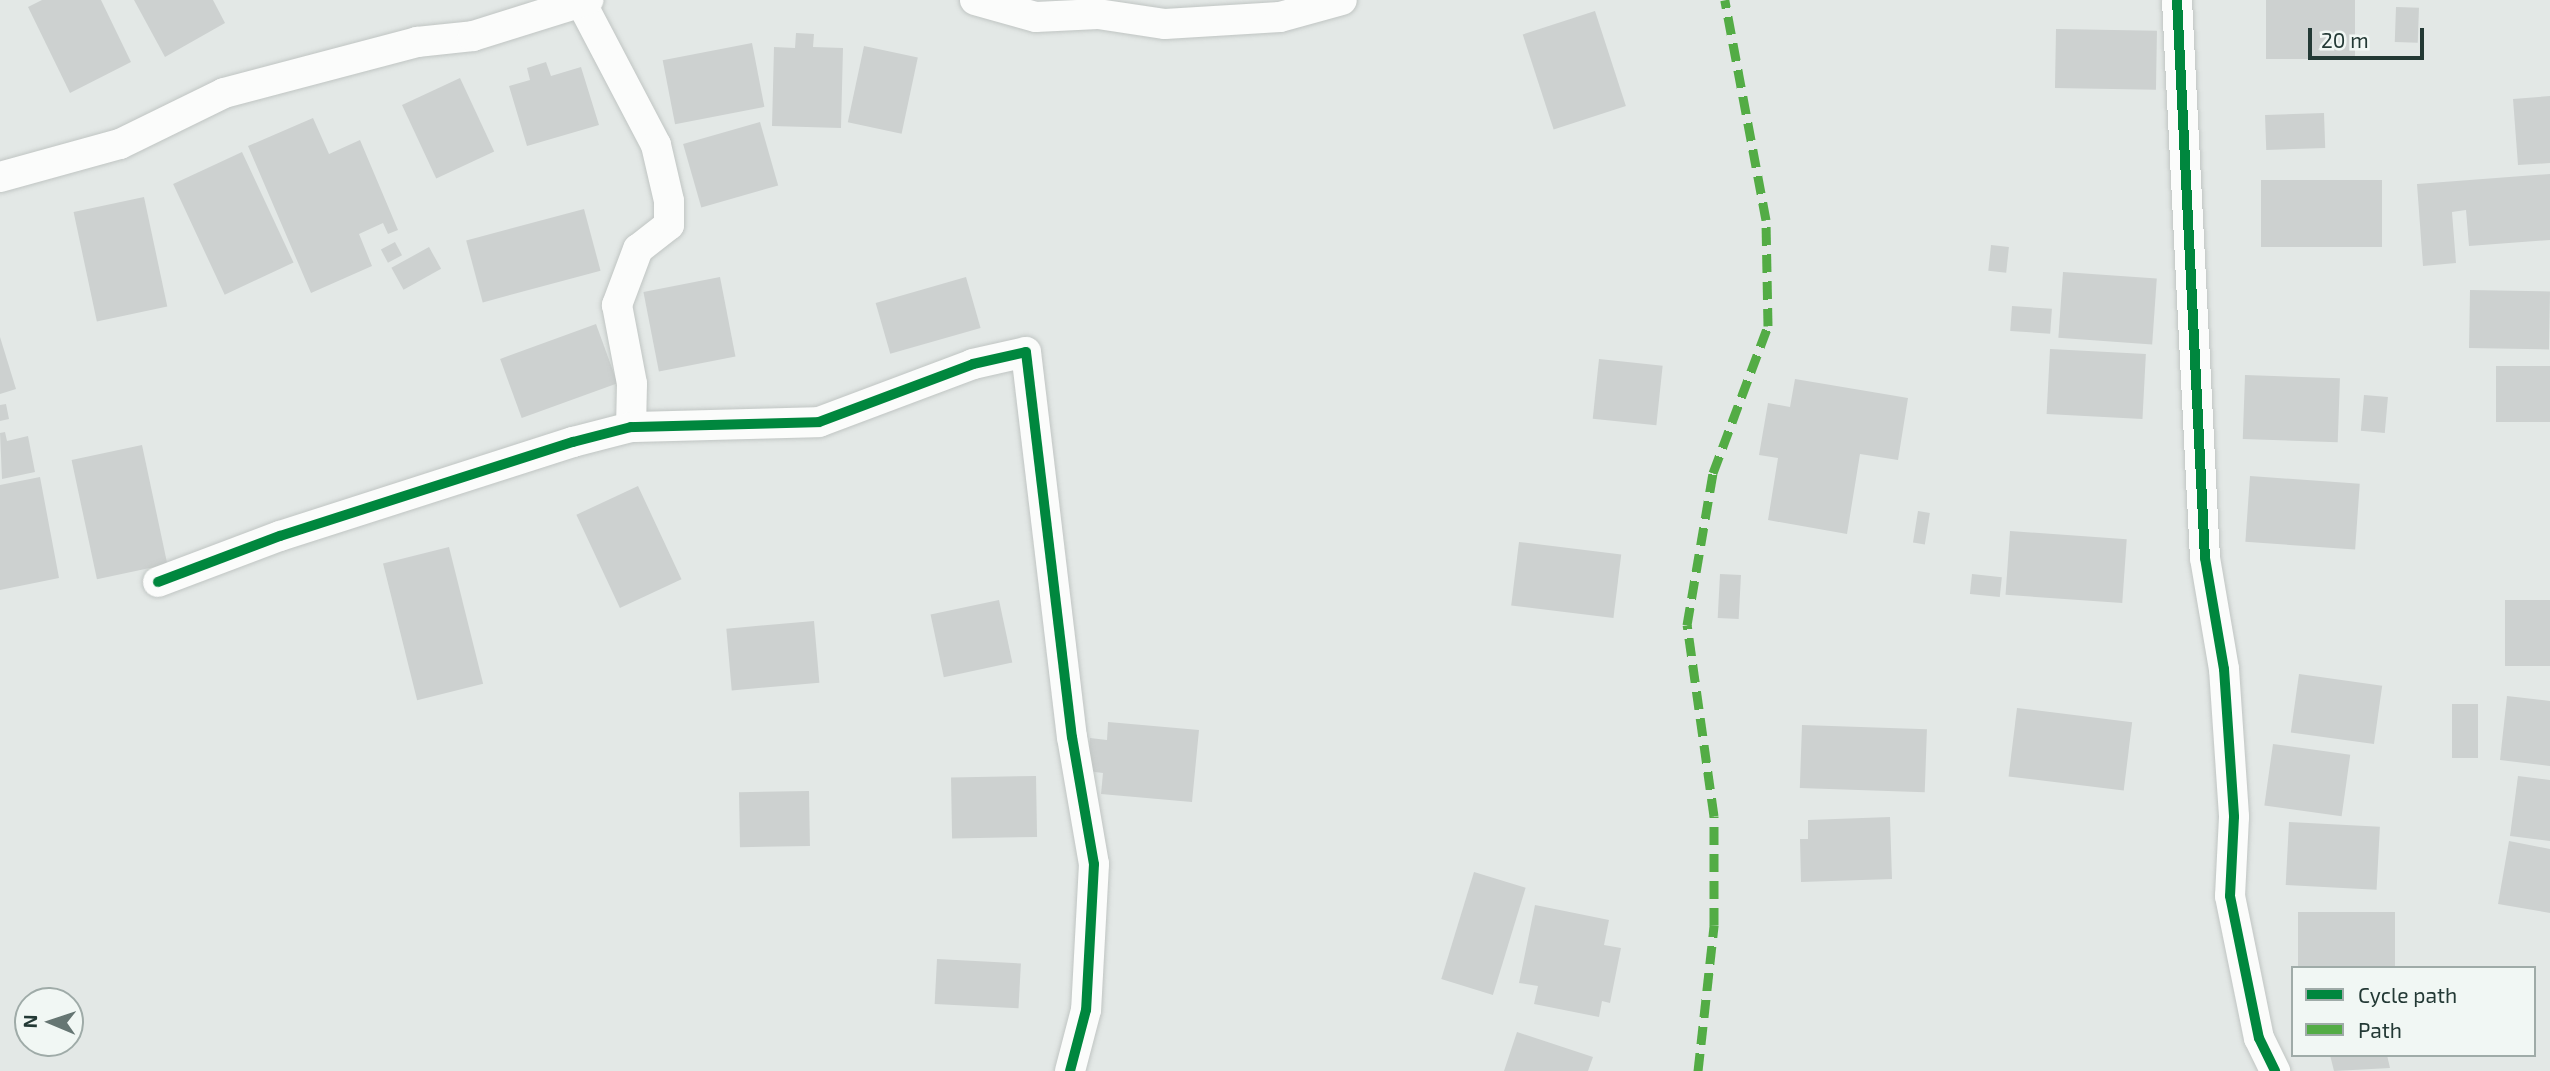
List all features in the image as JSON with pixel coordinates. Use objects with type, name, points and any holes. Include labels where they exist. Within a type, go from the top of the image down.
[{"type":"street","points":[[975,0],[1036,17],[1098,14],[1165,24],[1280,17],[1342,0]]},
{"type":"street","points":[[2177,0],[2205,558],[2224,669],[2234,817],[2231,896],[2259,1038],[2276,1071]]},
{"type":"street","points":[[0,177],[120,144],[224,93],[417,42],[473,36],[585,2],[656,145],[669,201],[669,225],[638,249],[617,305],[632,384],[631,427]]},
{"type":"street","points":[[158,582],[280,536],[631,427],[819,422],[973,364],[1026,352],[1072,737],[1094,864],[1086,1010],[1070,1071]]},
{"type":"building","points":[[42,0],[101,0],[131,62],[70,93],[28,7]]},
{"type":"building","points":[[134,0],[213,0],[225,23],[165,57]]},
{"type":"building","points":[[2266,0],[2355,0],[2355,59],[2266,59]]},
{"type":"building","points":[[2396,7],[2419,8],[2418,43],[2395,42]]},
{"type":"building","points":[[1595,11],[1626,106],[1554,130],[1523,34]]},
{"type":"building","points":[[2056,29],[2157,31],[2156,90],[2055,88]]},
{"type":"building","points":[[796,33],[814,34],[813,47],[843,48],[841,128],[772,126],[774,47],[795,48]]},
{"type":"building","points":[[752,43],[764,107],[675,124],[663,60]]},
{"type":"building","points":[[864,46],[918,57],[902,134],[848,122]]},
{"type":"building","points":[[546,62],[551,76],[581,67],[599,125],[527,146],[509,86],[530,80],[527,68]]},
{"type":"building","points":[[460,78],[494,151],[436,178],[402,105]]},
{"type":"building","points":[[2550,96],[2550,163],[2518,165],[2513,99]]},
{"type":"building","points":[[2324,113],[2325,148],[2266,150],[2265,115]]},
{"type":"building","points":[[313,118],[329,154],[360,140],[398,230],[388,234],[383,223],[359,234],[372,266],[311,293],[248,146]]},
{"type":"building","points":[[760,122],[778,185],[701,207],[683,144]]},
{"type":"building","points":[[242,152],[294,263],[225,295],[173,184]]},
{"type":"building","points":[[2550,174],[2550,240],[2469,246],[2466,210],[2452,212],[2456,263],[2423,266],[2417,184]]},
{"type":"building","points":[[2261,180],[2382,180],[2382,247],[2261,247]]},
{"type":"building","points":[[144,197],[167,307],[97,322],[74,212]]},
{"type":"building","points":[[584,209],[601,271],[483,302],[466,241]]},
{"type":"building","points":[[395,242],[402,255],[388,263],[381,250]]},
{"type":"building","points":[[1991,245],[2009,247],[2006,273],[1988,271]]},
{"type":"building","points":[[429,247],[441,269],[404,290],[391,268]]},
{"type":"building","points":[[2063,272],[2157,279],[2152,344],[2058,338]]},
{"type":"building","points":[[720,277],[735,357],[659,371],[643,292]]},
{"type":"building","points":[[966,277],[981,328],[890,354],[876,303]]},
{"type":"building","points":[[2470,290],[2550,291],[2549,349],[2469,348]]},
{"type":"building","points":[[2012,306],[2052,309],[2050,334],[2010,331]]},
{"type":"building","points":[[596,324],[618,383],[522,418],[500,359]]},
{"type":"building","points":[[0,337],[16,389],[0,394]]},
{"type":"building","points":[[2050,349],[2146,354],[2142,419],[2047,414]]},
{"type":"building","points":[[1599,359],[1663,366],[1656,425],[1593,419]]},
{"type":"building","points":[[2496,366],[2550,366],[2550,422],[2496,422]]},
{"type":"building","points":[[2245,375],[2340,378],[2338,442],[2243,439]]},
{"type":"building","points":[[1795,379],[1908,398],[1898,460],[1860,454],[1847,534],[1768,520],[1778,458],[1759,455],[1768,403],[1790,407]]},
{"type":"building","points":[[2364,395],[2388,397],[2385,433],[2361,431]]},
{"type":"building","points":[[6,404],[9,419],[0,421],[0,405]]},
{"type":"building","points":[[5,432],[7,441],[28,436],[35,472],[2,479],[0,433]]},
{"type":"building","points":[[142,445],[167,564],[97,579],[72,460]]},
{"type":"building","points":[[2250,476],[2360,484],[2355,550],[2245,542]]},
{"type":"building","points":[[40,477],[59,578],[0,590],[0,485]]},
{"type":"building","points":[[638,486],[682,579],[620,608],[576,515]]},
{"type":"building","points":[[1918,511],[1930,513],[1925,544],[1913,543]]},
{"type":"building","points":[[2010,531],[2127,539],[2122,603],[2006,595]]},
{"type":"building","points":[[1519,542],[1621,555],[1613,618],[1511,606]]},
{"type":"building","points":[[449,547],[483,684],[417,700],[383,563]]},
{"type":"building","points":[[1720,574],[1741,575],[1739,619],[1718,618]]},
{"type":"building","points":[[1972,574],[2002,577],[2000,597],[1970,594]]},
{"type":"building","points":[[999,600],[1012,663],[944,677],[931,615]]},
{"type":"building","points":[[2505,600],[2550,600],[2550,666],[2505,666]]},
{"type":"building","points":[[814,621],[819,683],[732,690],[726,629]]},
{"type":"building","points":[[2299,674],[2382,686],[2374,744],[2291,732]]},
{"type":"building","points":[[2507,696],[2550,701],[2550,766],[2500,760]]},
{"type":"building","points":[[2452,704],[2478,704],[2478,758],[2452,758]]},
{"type":"building","points":[[2017,708],[2132,722],[2124,791],[2009,776]]},
{"type":"building","points":[[1108,722],[1199,730],[1192,802],[1101,794],[1103,773],[1087,771],[1090,738],[1107,740]]},
{"type":"building","points":[[1802,725],[1927,729],[1925,792],[1800,788]]},
{"type":"building","points":[[2273,744],[2350,755],[2342,816],[2264,805]]},
{"type":"building","points":[[1036,776],[1037,837],[952,838],[951,777]]},
{"type":"building","points":[[2518,776],[2550,780],[2550,841],[2510,836]]},
{"type":"building","points":[[809,791],[810,846],[740,847],[739,792]]},
{"type":"building","points":[[1890,817],[1892,879],[1801,882],[1800,839],[1808,839],[1808,820]]},
{"type":"building","points":[[2289,822],[2380,827],[2377,890],[2286,885]]},
{"type":"building","points":[[2509,841],[2550,849],[2550,913],[2498,904]]},
{"type":"building","points":[[1474,872],[1526,888],[1493,995],[1441,979]]},
{"type":"building","points":[[1535,905],[1609,920],[1604,945],[1621,948],[1610,1003],[1602,1001],[1599,1017],[1534,1004],[1538,986],[1519,983]]},
{"type":"building","points":[[2298,912],[2395,912],[2395,966],[2298,966]]},
{"type":"building","points":[[937,959],[1021,963],[1019,1008],[935,1004]]},
{"type":"building","points":[[1517,1032],[1593,1057],[1588,1071],[1504,1071]]},
{"type":"building","points":[[2330,1057],[2387,1057],[2390,1068],[2334,1071]]},
{"type":"marked path","points":[[1698,1071],[1714,925],[1714,816],[1687,625],[1713,473],[1768,326],[1766,220],[1725,0]]},
{"type":"cycle path","points":[[2177,0],[2205,558],[2224,669],[2234,817],[2230,896],[2259,1038],[2275,1071]]},
{"type":"cycle path","points":[[158,582],[280,536],[573,442],[631,427],[819,422],[973,364],[1026,352],[1072,737],[1094,864],[1086,1010],[1070,1071]]}]
